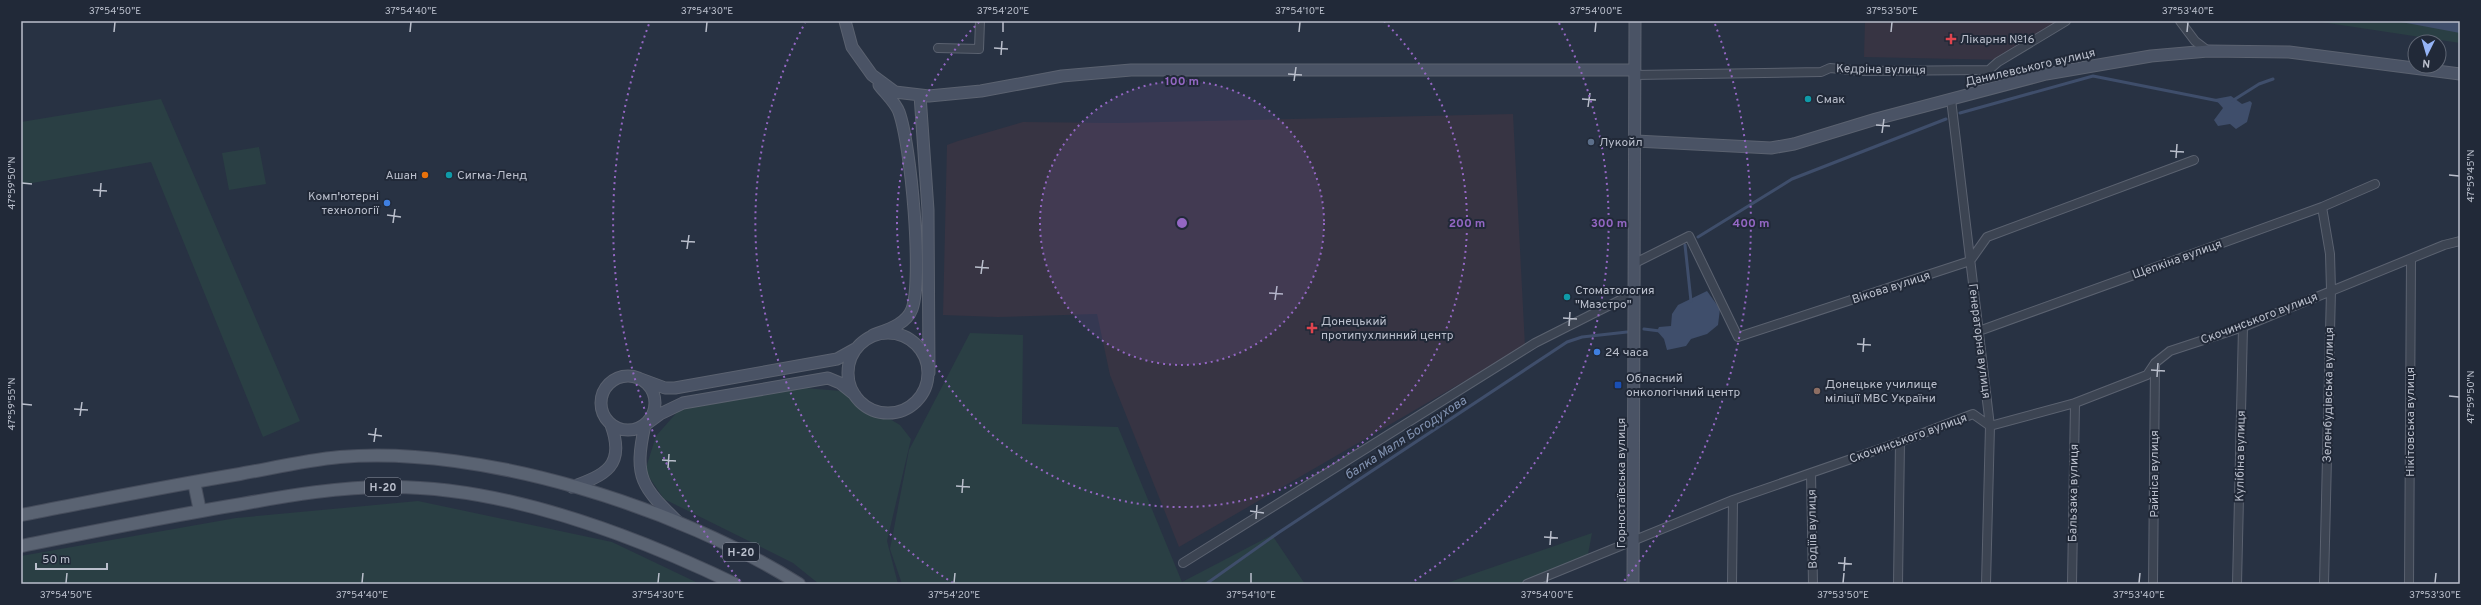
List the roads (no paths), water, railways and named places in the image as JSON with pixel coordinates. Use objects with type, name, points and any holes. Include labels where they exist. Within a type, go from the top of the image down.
[{"type":"main road","name":"Н-20","points":[[21,515],[194,482],[340,457],[390,455],[477,464],[572,487],[625,503],[681,525],[778,570],[799,584]]},
{"type":"main road","points":[[194,482],[200,511]]},
{"type":"main road","name":"Н-20","points":[[21,546],[200,511],[342,488],[390,487],[469,494],[562,516],[613,532],[670,553],[735,584]]},
{"type":"street","points":[[572,487],[606,473],[611,465],[616,439],[612,425],[602,411],[602,393],[614,380],[623,376],[638,378],[665,388],[675,388],[837,359],[857,348],[873,336],[904,321],[912,310],[916,288],[915,237],[910,171],[899,112],[852,47],[845,21]]},
{"type":"street","points":[[938,48],[978,49],[980,21]]},
{"type":"street","name":"Горностаївська вулиця","points":[[1633,584],[1636,141],[1635,21]]},
{"type":"street","name":"Кедріна вулиця","points":[[1635,72],[1821,72],[1830,68],[1862,70],[1989,70],[1998,62],[2066,21]]},
{"type":"street","points":[[2180,21],[2195,41],[2208,50]]},
{"type":"street","name":"Данилевського вулиця","points":[[1636,141],[1771,148],[1794,144],[1951,99],[2046,74],[2094,65],[2208,50],[2289,52],[2460,74]]},
{"type":"street","points":[[872,75],[895,92],[920,95],[980,91],[1062,76],[1131,70],[1635,72]]},
{"type":"street","points":[[612,425],[628,431],[645,425],[660,414],[683,403],[828,378],[840,382],[868,408],[882,413],[896,413],[908,408],[919,399],[926,387],[929,373],[928,210],[920,95]]},
{"type":"street","name":"Генераторна вулиця","points":[[1951,99],[1990,426],[1986,584]]},
{"type":"street","points":[[1970,261],[1987,237],[2194,160]]},
{"type":"street","name":"Щепкіна вулиця","points":[[1979,331],[2322,207],[2375,184]]},
{"type":"street","name":"Зеленбудівська вулиця","points":[[2322,207],[2330,254],[2331,290],[2324,584]]},
{"type":"street","name":"Вікова вулиця","points":[[1635,264],[1689,236],[1738,337],[1970,261]]},
{"type":"street","name":"Скочинського вулиця","points":[[1528,584],[1543,580],[1733,500],[1900,442],[1973,414],[1990,426],[2074,403],[2147,374],[2154,363],[2170,351],[2243,327],[2331,290],[2411,260],[2444,245],[2460,241]]},
{"type":"street","name":"Нікітовська вулиця","points":[[2408,584],[2411,260]]},
{"type":"street","points":[[1183,562],[1535,343],[1634,293]]},
{"type":"street","name":"Кулібіна вулиця","points":[[2237,584],[2243,327]]},
{"type":"street","points":[[873,336],[885,333],[898,334],[910,339],[920,348],[926,360],[929,373]]},
{"type":"street","points":[[855,395],[848,377],[848,364],[857,348]]},
{"type":"street","name":"Райніса вулиця","points":[[2153,584],[2154,363]]},
{"type":"street","points":[[638,378],[648,385],[655,401],[653,414],[645,425],[638,454],[639,470],[644,484],[652,497],[681,525]]},
{"type":"street","name":"Бальзака вулиця","points":[[2072,584],[2074,403]]},
{"type":"street","points":[[1898,584],[1900,442]]},
{"type":"street","name":"Водіїв вулиця","points":[[1811,473],[1813,584]]},
{"type":"street","points":[[1732,584],[1733,500]]},
{"type":"water","points":[[2396,21],[2460,21],[2460,33]]},
{"type":"water","points":[[2231,96],[2242,104],[2250,101],[2252,103],[2247,122],[2236,129],[2230,124],[2218,126],[2214,120],[2223,108],[2215,99]]},
{"type":"water","points":[[1707,291],[1720,309],[1718,325],[1707,334],[1691,339],[1686,346],[1667,350],[1664,339],[1657,331],[1659,327],[1671,326],[1672,314],[1678,305]]},
{"type":"waterway","name":"балка Маля Богодухова","points":[[1960,113],[2093,76],[2219,101]]},
{"type":"waterway","name":"балка Маля Богодухова","points":[[2232,101],[2259,84],[2273,79]]},
{"type":"waterway","name":"балка Маля Богодухова","points":[[1698,237],[1792,179],[1946,119]]},
{"type":"waterway","name":"балка Маля Богодухова","points":[[1685,245],[1691,301]]},
{"type":"waterway","name":"балка Маля Богодухова","points":[[1644,329],[1660,331]]},
{"type":"waterway","name":"балка Маля Богодухова","points":[[1206,584],[1278,533],[1567,342],[1582,337],[1627,332]]},
{"type":"place","name":"Лікарня №16","points":[[1951,39]]},
{"type":"place","name":"Смак","points":[[1808,99]]},
{"type":"place","name":"Лукойл","points":[[1591,142]]},
{"type":"place","name":"Ашан","points":[[425,175]]},
{"type":"place","name":"Сигма-Ленд","points":[[449,175]]},
{"type":"place","name":"Комп'ютерні технології","points":[[387,203]]},
{"type":"place","name":"Стоматология \"Маэстро\"","points":[[1567,297]]},
{"type":"place","name":"Донецький протипухлинний центр","points":[[1312,328]]},
{"type":"place","name":"24 часа","points":[[1597,352]]},
{"type":"place","name":"Обласний онкологічний центр","points":[[1618,385]]},
{"type":"place","name":"Донецьке училище міліції МВС України","points":[[1817,391]]}]
